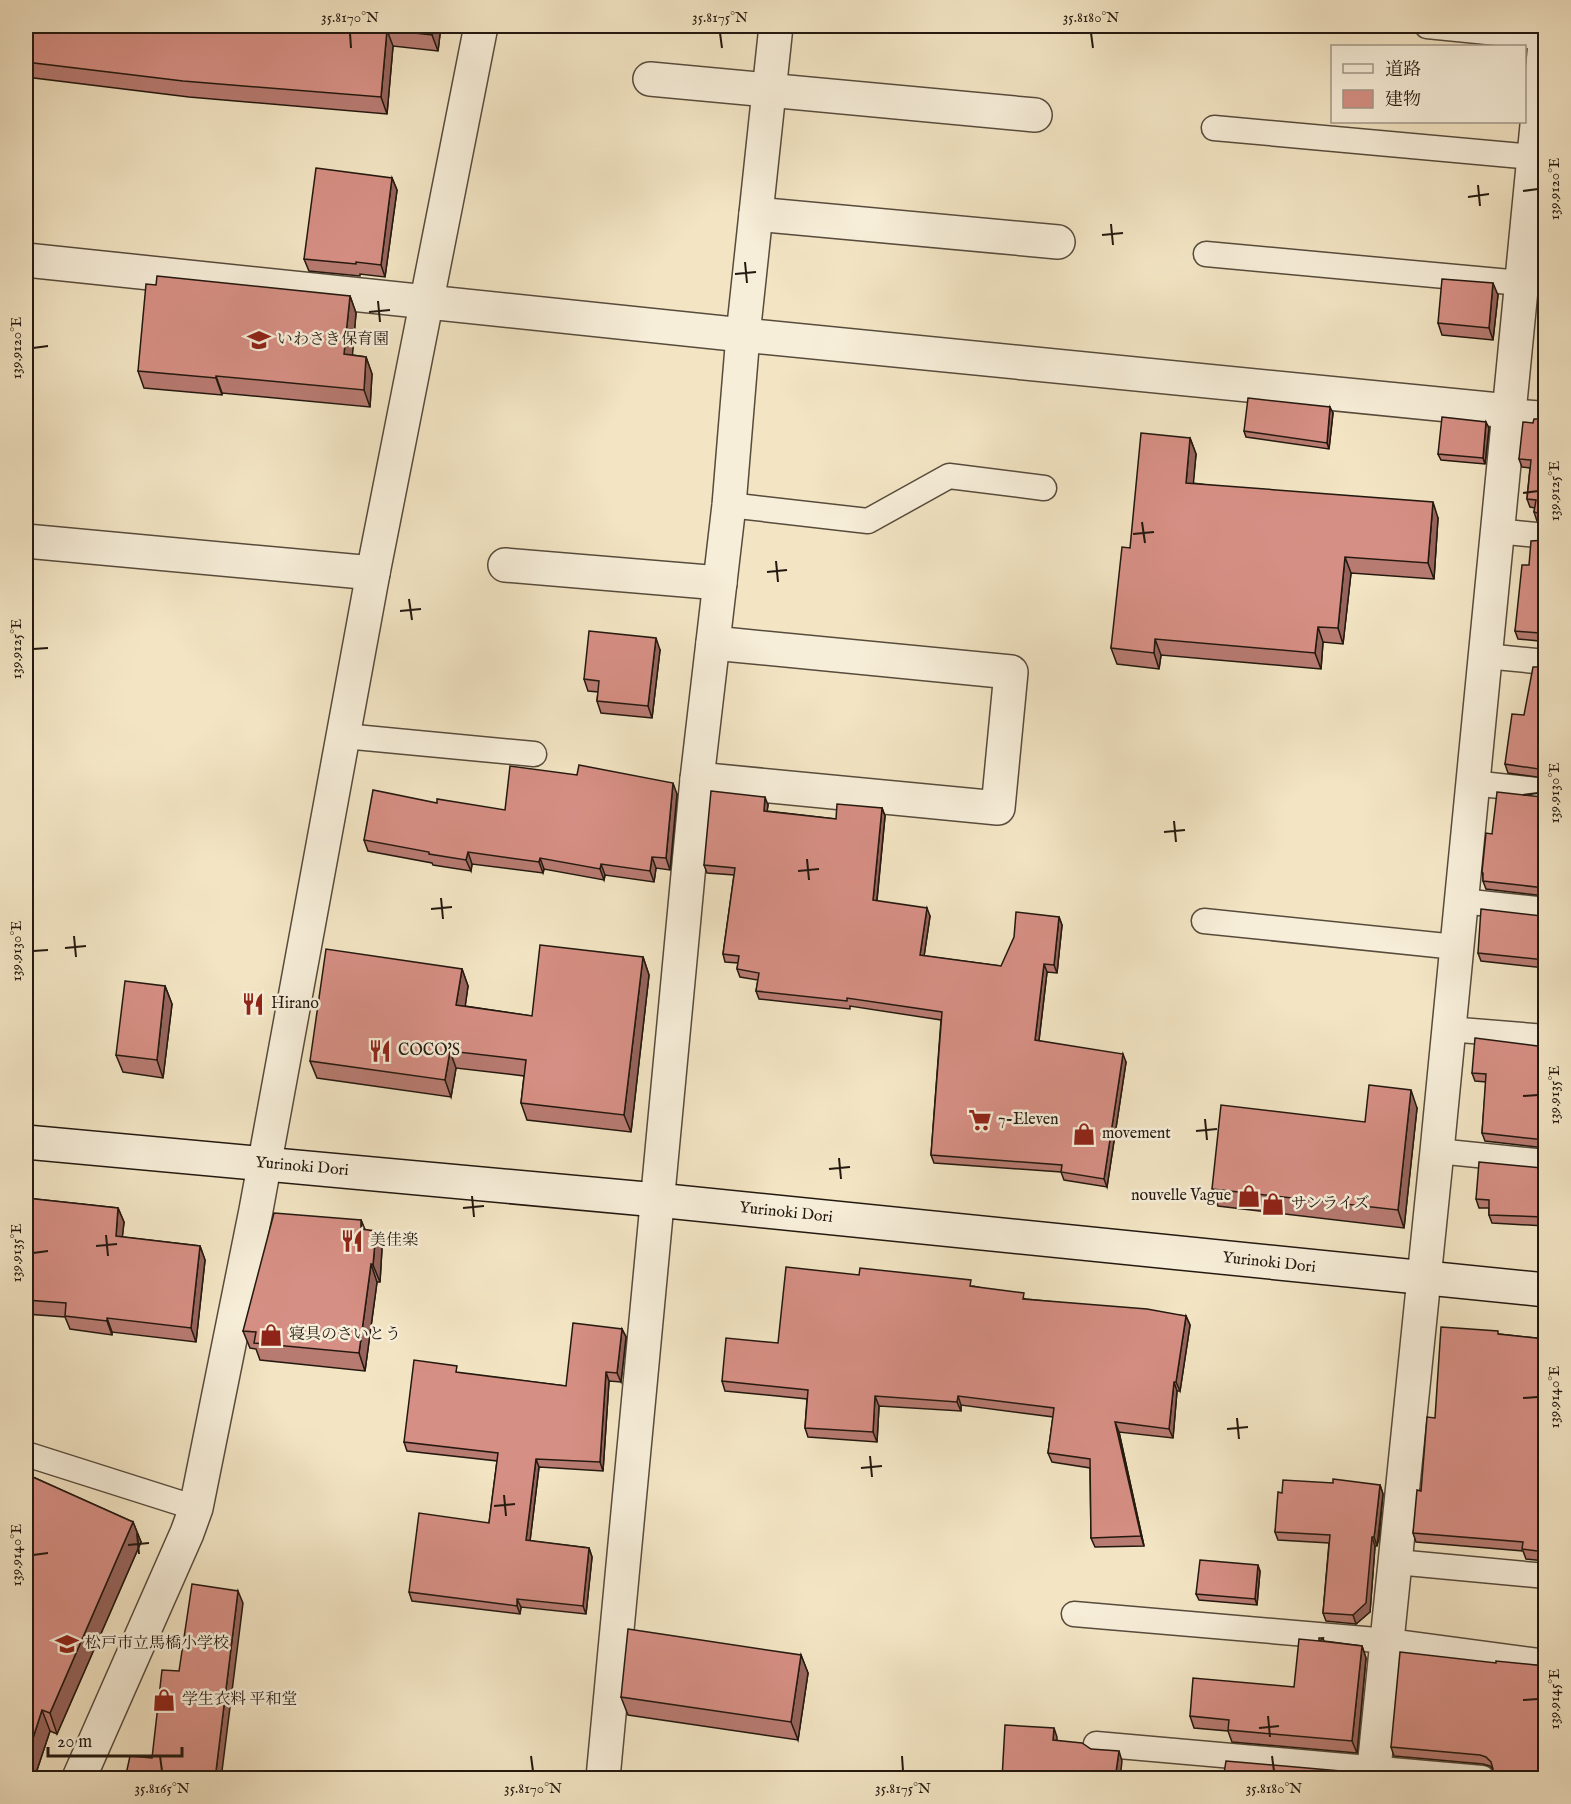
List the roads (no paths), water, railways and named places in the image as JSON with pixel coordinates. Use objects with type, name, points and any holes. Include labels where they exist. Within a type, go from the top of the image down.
[{"type":"street","points":[[79,1779],[196,1508],[264,1164],[373,573],[481,26]]},
{"type":"street","points":[[603,1779],[697,779],[729,505],[742,334],[776,26]]},
{"type":"street","points":[[1374,1774],[1545,36]]},
{"type":"street","points":[[650,79],[1035,116]]},
{"type":"street","points":[[756,214],[1058,242]]},
{"type":"street","points":[[26,260],[1509,411]]},
{"type":"street","points":[[26,541],[373,573]]},
{"type":"street","points":[[505,565],[720,583]]},
{"type":"street","points":[[697,779],[998,808],[1011,672],[713,643]]},
{"type":"street","name":"Yurinoki Dori","points":[[26,1142],[657,1200],[1545,1290]]},
{"type":"lane","points":[[1427,26],[1545,36]]},
{"type":"lane","points":[[1214,128],[1533,157]]},
{"type":"lane","points":[[1206,254],[1521,283]]},
{"type":"lane","points":[[1509,411],[1545,414]]},
{"type":"lane","points":[[729,505],[868,521],[949,476],[1044,488]]},
{"type":"lane","points":[[1497,531],[1545,536]]},
{"type":"lane","points":[[1485,656],[1545,662]]},
{"type":"lane","points":[[344,736],[534,754]]},
{"type":"lane","points":[[1472,783],[1545,791]]},
{"type":"lane","points":[[1461,901],[1545,910]]},
{"type":"lane","points":[[1204,921],[1456,946]]},
{"type":"lane","points":[[1448,1029],[1545,1037]]},
{"type":"lane","points":[[1437,1151],[1545,1162]]},
{"type":"lane","points":[[26,1454],[196,1508]]},
{"type":"lane","points":[[1395,1562],[1545,1576]]},
{"type":"lane","points":[[1074,1614],[1388,1641],[1545,1662]]},
{"type":"lane","points":[[1096,1744],[1374,1774],[1482,1779]]},
{"type":"place","name":"いわさき保育園","points":[[259,340]]},
{"type":"place","name":"Hirano","points":[[253,1004]]},
{"type":"place","name":"COCO'S","points":[[380,1051]]},
{"type":"place","name":"7-Eleven","points":[[980,1120]]},
{"type":"place","name":"movement","points":[[1084,1134]]},
{"type":"place","name":"nouvelle Vague","points":[[1249,1196]]},
{"type":"place","name":"サンライズ","points":[[1273,1204]]},
{"type":"place","name":"美佳楽","points":[[352,1241]]},
{"type":"place","name":"寝具のさいとう","points":[[271,1335]]},
{"type":"place","name":"松戸市立馬橋小学校","points":[[67,1644]]},
{"type":"place","name":"学生衣料 平和堂","points":[[164,1700]]}]
